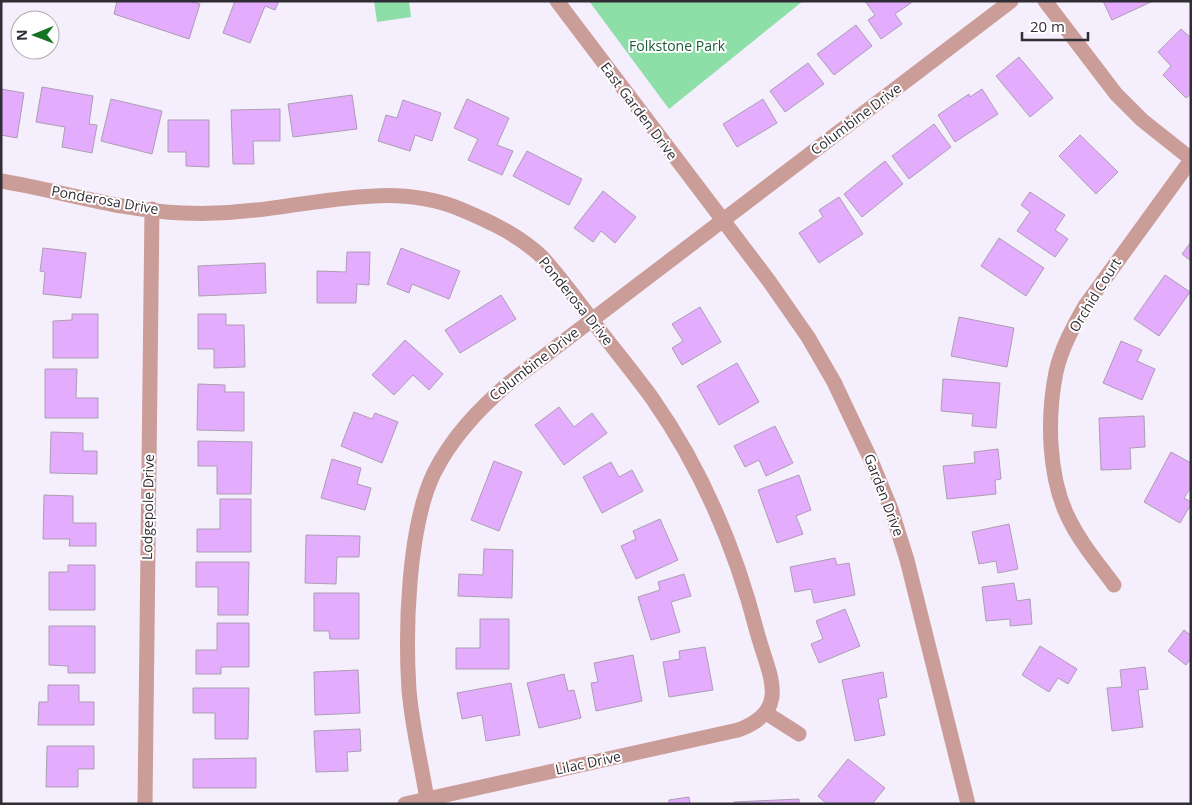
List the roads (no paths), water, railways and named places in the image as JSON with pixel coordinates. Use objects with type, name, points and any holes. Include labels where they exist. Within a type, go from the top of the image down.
[{"type":"street","name":"East Garden Drive","points":[[557,1],[722,220]]},
{"type":"street","name":"Columbine Drive","points":[[427,799],[409,692],[408,652],[412,565],[416,531],[425,495],[434,473],[447,450],[477,410],[591,319],[1011,1]]},
{"type":"street","points":[[1045,1],[1116,94],[1142,120],[1191,160]]},
{"type":"street","name":"Orchid Court","points":[[1114,585],[1077,535],[1060,498],[1053,457],[1052,413],[1056,371],[1074,324],[1085,306],[1191,160]]},
{"type":"street","name":"Ponderosa Drive","points":[[1,181],[115,205],[182,213],[254,211],[359,196],[414,196],[441,202],[497,226],[518,238],[549,265],[651,397],[697,473],[723,531],[751,609],[764,661],[772,680],[771,702],[766,713]]},
{"type":"street","name":"Lodgepole Drive","points":[[145,804],[152,209]]},
{"type":"street","name":"Garden Drive","points":[[722,220],[769,281],[808,337],[834,382],[870,458],[891,508],[908,560],[968,804]]},
{"type":"street","points":[[766,713],[799,734]]},
{"type":"street","name":"Lilac Drive","points":[[405,804],[738,730],[757,723],[766,713]]},
{"type":"park label","name":"Folkstone Park","points":[[677,46]]}]
